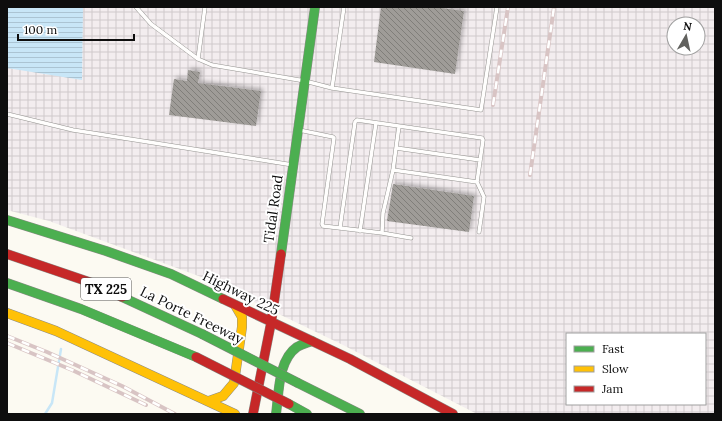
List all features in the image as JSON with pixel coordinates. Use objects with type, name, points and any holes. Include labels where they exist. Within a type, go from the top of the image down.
[{"type":"main road","name":"Tidal Road","points":[[253,414],[271,323],[315,7]]},
{"type":"main road","name":"Highway 225","points":[[7,220],[106,251],[171,274],[271,323],[350,359],[453,414]]},
{"type":"main road","name":"La Porte Freeway","points":[[7,254],[92,283],[202,334],[360,414]]},
{"type":"main road","name":"TX 225","points":[[7,283],[81,309],[196,357],[307,414]]},
{"type":"main road","points":[[209,401],[223,396],[234,383],[242,327],[242,317],[235,305]]},
{"type":"main road","points":[[7,313],[56,331],[235,414]]},
{"type":"main road","points":[[276,414],[284,363],[289,354],[297,347],[312,341]]},
{"type":"lane","points":[[136,7],[151,24],[198,59],[212,65],[305,81],[332,88],[481,110],[497,7]]},
{"type":"lane","points":[[198,59],[206,7]]},
{"type":"lane","points":[[332,88],[344,7]]},
{"type":"lane","points":[[7,114],[73,130],[294,165]]},
{"type":"lane","points":[[340,228],[355,122],[357,120],[482,138],[483,140],[477,182],[484,197],[479,232]]},
{"type":"lane","points":[[360,231],[376,123]]},
{"type":"lane","points":[[382,232],[383,213],[393,170],[399,126]]},
{"type":"lane","points":[[298,130],[334,138],[322,224],[323,226],[360,231],[382,232],[411,238]]},
{"type":"lane","points":[[396,148],[480,160]]},
{"type":"lane","points":[[393,170],[477,182]]},
{"type":"shaded area","points":[[7,7],[715,7],[715,414],[477,414],[343,345],[204,278],[49,221],[7,210]]},
{"type":"water","points":[[7,7],[83,7],[82,80],[7,68]]},
{"type":"building","points":[[381,7],[442,7],[464,11],[455,74],[374,62]]},
{"type":"building","points":[[188,70],[200,72],[198,83],[261,91],[256,126],[169,115],[174,79],[187,81]]},
{"type":"building","points":[[393,184],[474,196],[469,232],[387,221]]},
{"type":"waterway","points":[[45,414],[52,403],[61,349]]},
{"type":"railway","points":[[493,105],[508,7]]},
{"type":"railway","points":[[530,175],[554,7]]},
{"type":"railway","points":[[7,336],[47,352],[122,386],[175,414]]},
{"type":"railway","points":[[7,343],[72,370],[146,405]]},
{"type":"traffic: fast","points":[[281,254],[315,7]]},
{"type":"traffic: fast","points":[[7,220],[106,251],[171,274],[223,299]]},
{"type":"traffic: fast","points":[[7,283],[81,309],[196,357]]},
{"type":"traffic: fast","points":[[122,297],[202,334]]},
{"type":"traffic: fast","points":[[202,334],[298,383]]},
{"type":"traffic: fast","points":[[276,414],[280,378],[286,360],[297,347],[312,341]]},
{"type":"traffic: fast","points":[[298,383],[360,414]]},
{"type":"traffic: fast","points":[[289,404],[307,414]]},
{"type":"traffic: slow","points":[[209,401],[223,396],[234,383],[242,327],[242,317],[235,305]]},
{"type":"traffic: slow","points":[[7,313],[56,331],[235,414]]},
{"type":"traffic: jam","points":[[7,254],[92,283],[122,297]]},
{"type":"traffic: jam","points":[[253,414],[271,323],[281,254]]},
{"type":"traffic: jam","points":[[223,299],[350,359],[453,414]]},
{"type":"traffic: jam","points":[[196,357],[289,404]]}]
